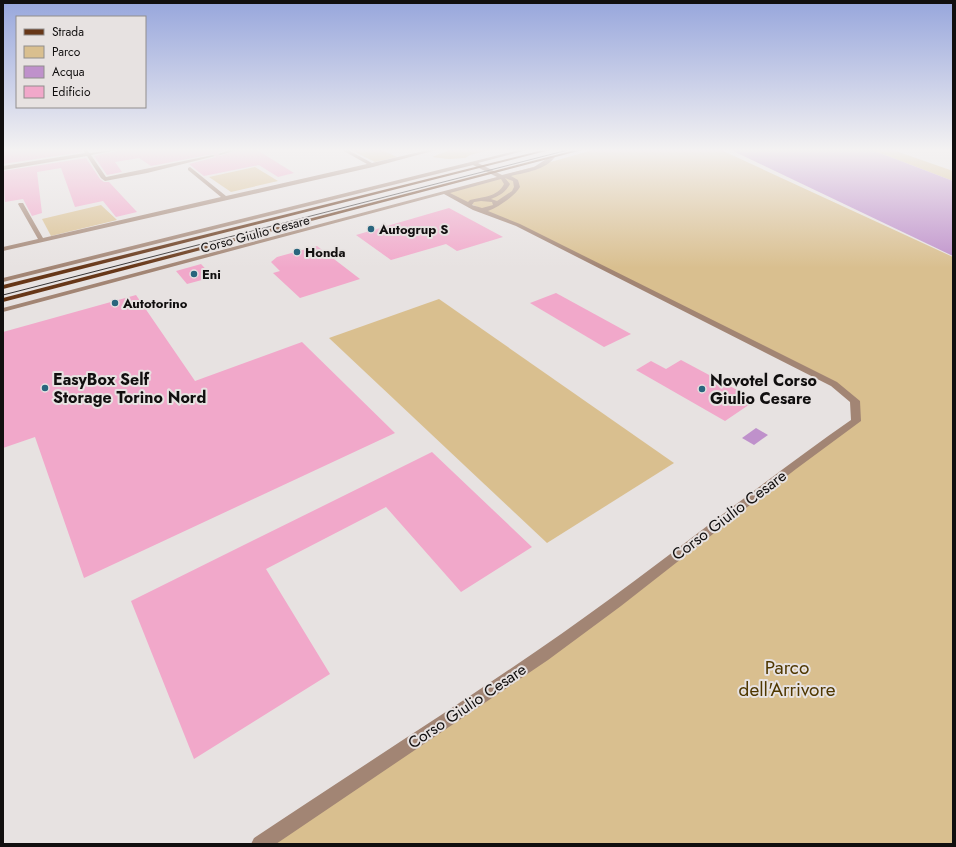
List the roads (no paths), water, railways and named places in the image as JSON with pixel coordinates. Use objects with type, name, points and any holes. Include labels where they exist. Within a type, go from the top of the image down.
[{"type":"main road","name":"Corso Giulio Cesare","points":[[3,287],[387,190]]},
{"type":"main road","name":"Corso Giulio Cesare","points":[[3,300],[440,190]]},
{"type":"street","points":[[215,190],[226,199]]},
{"type":"street","points":[[3,249],[267,190]]},
{"type":"street","name":"Corso Giulio Cesare","points":[[3,280],[370,190]]},
{"type":"street","name":"Corso Giulio Cesare","points":[[3,310],[452,190]]},
{"type":"street","points":[[444,192],[469,205],[470,202],[475,200],[495,196],[503,190]]},
{"type":"street","points":[[477,209],[488,209],[495,206],[516,190]]},
{"type":"street","points":[[485,199],[492,200],[495,206]]},
{"type":"street","points":[[21,204],[42,241]]},
{"type":"street","name":"Corso Giulio Cesare","points":[[260,844],[542,655],[610,606],[792,466],[856,421],[855,401],[834,384],[505,219],[469,205]]},
{"type":"street","name":"Corso Giulio Cesare","points":[[495,206],[505,219]]},
{"type":"water","points":[[814,190],[953,190],[953,256]]},
{"type":"water","points":[[756,428],[768,435],[754,445],[742,438]]},
{"type":"tram line","points":[[3,295],[414,190]]},
{"type":"place","name":"Autogrup S","points":[[371,229]]},
{"type":"place","name":"Honda","points":[[297,252]]},
{"type":"place","name":"Eni","points":[[194,274]]},
{"type":"place","name":"Autotorino","points":[[115,303]]},
{"type":"place","name":"EasyBox Self Storage Torino Nord","points":[[45,388]]},
{"type":"place","name":"Novotel Corso Giulio Cesare","points":[[702,389]]},
{"type":"park label","name":"Parco dell'Arrivore","points":[[787,678]]}]
